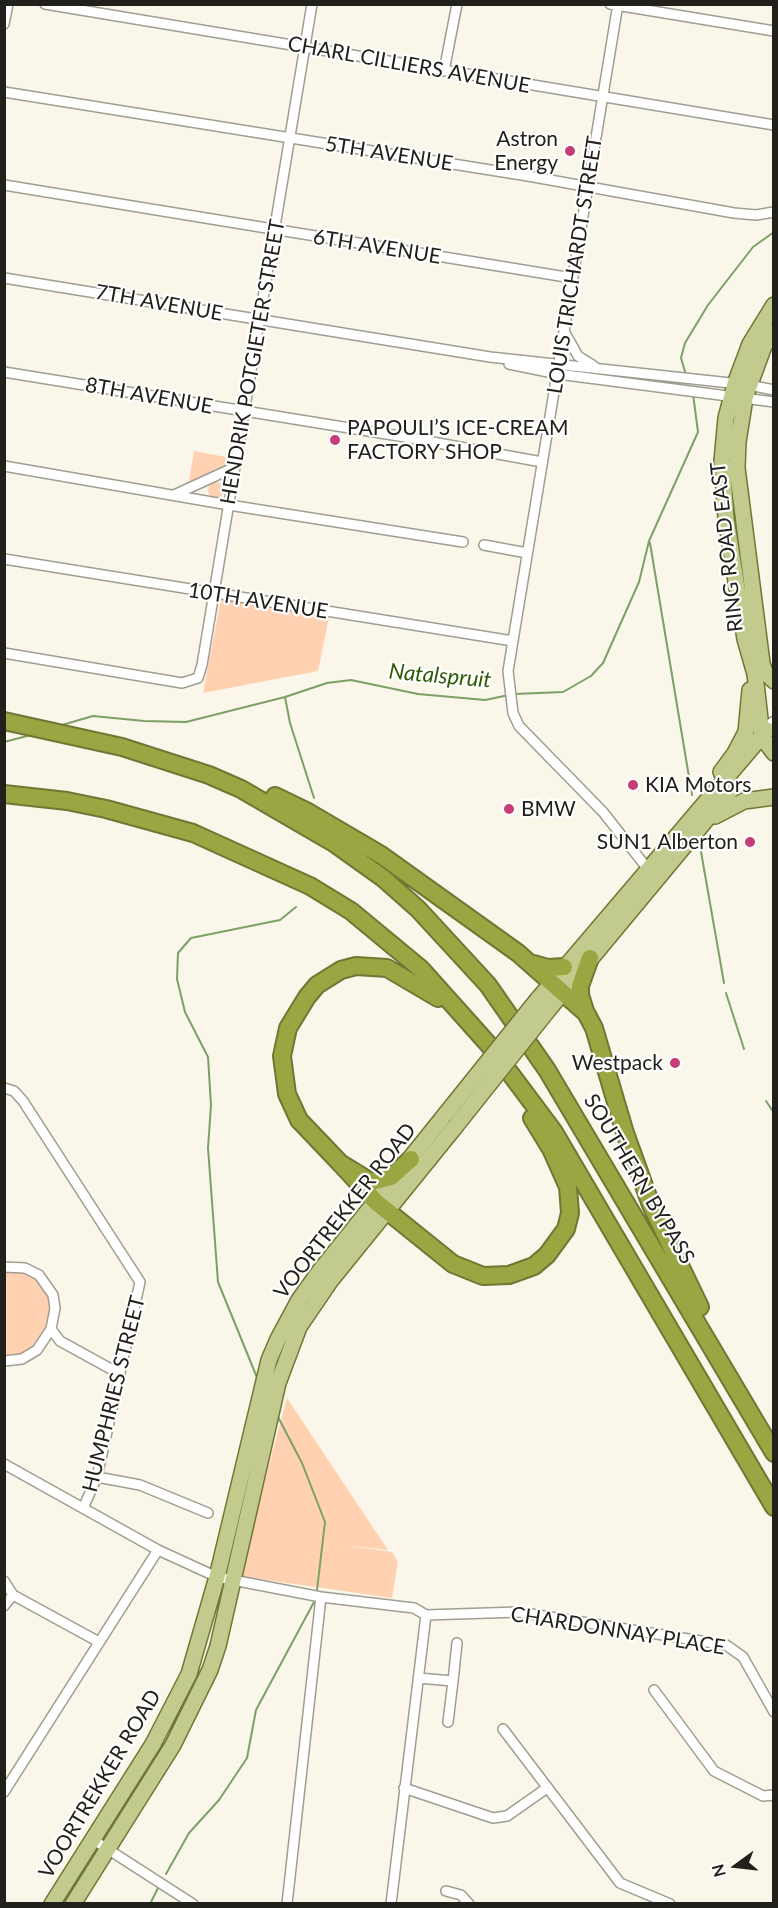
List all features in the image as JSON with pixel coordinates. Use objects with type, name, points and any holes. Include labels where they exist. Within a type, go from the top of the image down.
[{"type":"highway","name":"SOUTHERN BYPASS","points":[[4,721],[123,747],[209,776],[284,812],[383,878],[418,909],[488,985],[547,1070],[772,1451]]},
{"type":"highway","points":[[209,776],[280,798],[354,838],[528,961],[586,1013]]},
{"type":"highway","points":[[4,794],[67,801],[147,819],[193,834],[278,870],[351,911],[421,969],[489,1045],[554,1132],[774,1507]]},
{"type":"highway","points":[[590,958],[580,986],[580,995],[594,1028],[624,1133],[658,1223],[772,1451]]},
{"type":"highway","points":[[528,961],[544,967],[564,967]]},
{"type":"highway","points":[[459,1011],[403,975],[387,968],[372,966],[341,970],[316,985],[288,1028],[282,1056],[283,1076],[287,1094],[299,1120],[382,1207],[453,1264],[483,1276],[496,1277],[524,1271],[547,1255],[559,1242],[570,1213],[568,1187],[551,1149],[489,1045]]},
{"type":"highway","points":[[339,1163],[370,1182],[391,1177],[411,1159]]},
{"type":"main road","name":"RING ROAD EAST","points":[[771,736],[745,639],[723,488],[724,436],[740,391],[750,344],[774,305]]},
{"type":"main road","name":"RING ROAD EAST","points":[[771,736],[737,468],[740,391],[774,332]]},
{"type":"main road","points":[[704,799],[735,753],[746,732],[751,705],[745,639]]},
{"type":"main road","points":[[761,661],[765,672],[774,681]]},
{"type":"main road","name":"VOORTREKKER ROAD","points":[[558,986],[564,967],[704,799],[771,736]]},
{"type":"main road","name":"VOORTREKKER ROAD","points":[[52,1904],[172,1710],[189,1674],[225,1579],[287,1354],[307,1314],[382,1207],[543,1004],[558,986],[590,958],[705,821],[771,736]]},
{"type":"main road","points":[[705,821],[744,801],[774,797]]},
{"type":"main road","name":"VOORTREKKER ROAD","points":[[382,1207],[411,1159],[450,1121]]},
{"type":"main road","name":"VOORTREKKER ROAD","points":[[73,1904],[173,1744],[203,1686],[218,1646],[225,1579]]},
{"type":"street","points":[[4,24],[8,4]]},
{"type":"street","name":"CHARL CILLIERS AVENUE","points":[[45,4],[774,124]]},
{"type":"street","name":"HENDRIK POTGIETER STREET","points":[[4,653],[188,683],[198,678],[312,4]]},
{"type":"street","points":[[444,71],[457,4]]},
{"type":"street","points":[[615,5],[774,31]]},
{"type":"street","name":"LOUIS TRICHARDT STREET","points":[[615,5],[603,97],[508,675],[513,713],[523,730],[578,785],[648,867]]},
{"type":"street","name":"5TH AVENUE","points":[[4,92],[734,213],[756,215],[774,212]]},
{"type":"street","name":"6TH AVENUE","points":[[4,185],[572,278]]},
{"type":"street","name":"7TH AVENUE","points":[[4,278],[490,357],[674,390],[705,393],[740,391]]},
{"type":"street","points":[[564,331],[569,345],[578,356],[602,369]]},
{"type":"street","name":"7TH AVENUE","points":[[558,369],[602,369],[705,382],[740,391]]},
{"type":"street","name":"8TH AVENUE","points":[[4,372],[542,462]]},
{"type":"street","points":[[740,391],[774,390]]},
{"type":"street","points":[[740,391],[774,402]]},
{"type":"street","points":[[4,466],[209,502],[463,542]]},
{"type":"street","points":[[174,495],[235,467]]},
{"type":"street","points":[[204,481],[204,490],[209,502]]},
{"type":"street","points":[[484,545],[527,553]]},
{"type":"street","name":"10TH AVENUE","points":[[4,559],[513,641]]},
{"type":"street","name":"HUMPHRIES STREET","points":[[4,1088],[14,1091],[23,1101],[140,1279],[140,1289],[97,1477],[84,1506]]},
{"type":"street","points":[[4,1267],[25,1268],[39,1275],[53,1295],[55,1308],[51,1329],[37,1350],[22,1359],[4,1361]]},
{"type":"street","points":[[51,1329],[60,1341],[120,1374]]},
{"type":"street","points":[[45,1341],[60,1341]]},
{"type":"street","points":[[4,1464],[84,1506],[158,1550],[225,1579],[321,1597],[414,1608],[426,1616],[391,1904]]},
{"type":"street","points":[[97,1477],[140,1485],[208,1513]]},
{"type":"street","points":[[4,1792],[158,1550]]},
{"type":"street","points":[[4,1581],[13,1595],[99,1642]]},
{"type":"street","points":[[4,1606],[13,1595]]},
{"type":"street","points":[[287,1904],[321,1597]]},
{"type":"street","name":"CHARDONNAY PLACE","points":[[426,1616],[519,1612],[726,1645],[743,1657],[774,1712]]},
{"type":"street","points":[[448,1722],[457,1643]]},
{"type":"street","points":[[418,1678],[453,1681]]},
{"type":"street","points":[[654,1690],[714,1771],[763,1796],[774,1795]]},
{"type":"street","points":[[503,1729],[620,1883],[670,1904]]},
{"type":"street","points":[[404,1788],[493,1818],[507,1816],[547,1788]]},
{"type":"street","points":[[92,1839],[193,1904]]},
{"type":"street","points":[[446,1892],[461,1895],[469,1904]]},
{"type":"shaded area","points":[[194,451],[231,458],[229,467],[188,487]]},
{"type":"shaded area","points":[[216,482],[222,484],[224,490],[222,496],[216,498],[210,496],[208,490],[210,484]]},
{"type":"shaded area","points":[[221,599],[329,617],[318,671],[203,693]]},
{"type":"shaded area","points":[[22,1269],[43,1283],[52,1309],[37,1345],[23,1354],[5,1357],[4,1270]]},
{"type":"shaded area","points":[[287,1398],[388,1550],[343,1545],[392,1552],[398,1562],[392,1598],[239,1576]]},
{"type":"waterway","name":"Natalspruit","points":[[686,375],[681,358],[685,343],[708,305],[753,247],[774,232]]},
{"type":"waterway","name":"Natalspruit","points":[[514,694],[563,692],[591,676],[603,663],[639,582],[649,541],[698,432],[693,394]]},
{"type":"waterway","points":[[650,543],[692,795]]},
{"type":"waterway","name":"Natalspruit","points":[[62,725],[93,716],[186,722],[285,697],[327,683],[351,680],[418,694],[485,700],[509,695]]},
{"type":"waterway","points":[[285,697],[290,723],[314,798]]},
{"type":"waterway","name":"Natalspruit","points":[[4,742],[31,735]]},
{"type":"waterway","points":[[700,846],[724,983]]},
{"type":"waterway","points":[[258,1380],[218,1282],[208,1148],[211,1105],[208,1057],[185,1012],[177,979],[178,953],[191,938],[280,920],[296,907]]},
{"type":"waterway","points":[[726,993],[744,1049]]},
{"type":"waterway","points":[[766,1101],[774,1113]]},
{"type":"waterway","points":[[278,1417],[302,1463],[325,1522],[317,1590]]},
{"type":"waterway","points":[[166,1874],[189,1833],[219,1800],[247,1758],[256,1710],[314,1602]]},
{"type":"waterway","points":[[150,1904],[159,1886]]},
{"type":"place","name":"Astron Energy","points":[[570,151]]},
{"type":"place","name":"PAPOULI’S ICE-CREAM FACTORY SHOP","points":[[335,440]]},
{"type":"place","name":"KIA Motors","points":[[633,785]]},
{"type":"place","name":"BMW","points":[[509,809]]},
{"type":"place","name":"SUN1 Alberton","points":[[750,842]]},
{"type":"place","name":"Westpack","points":[[675,1063]]}]
